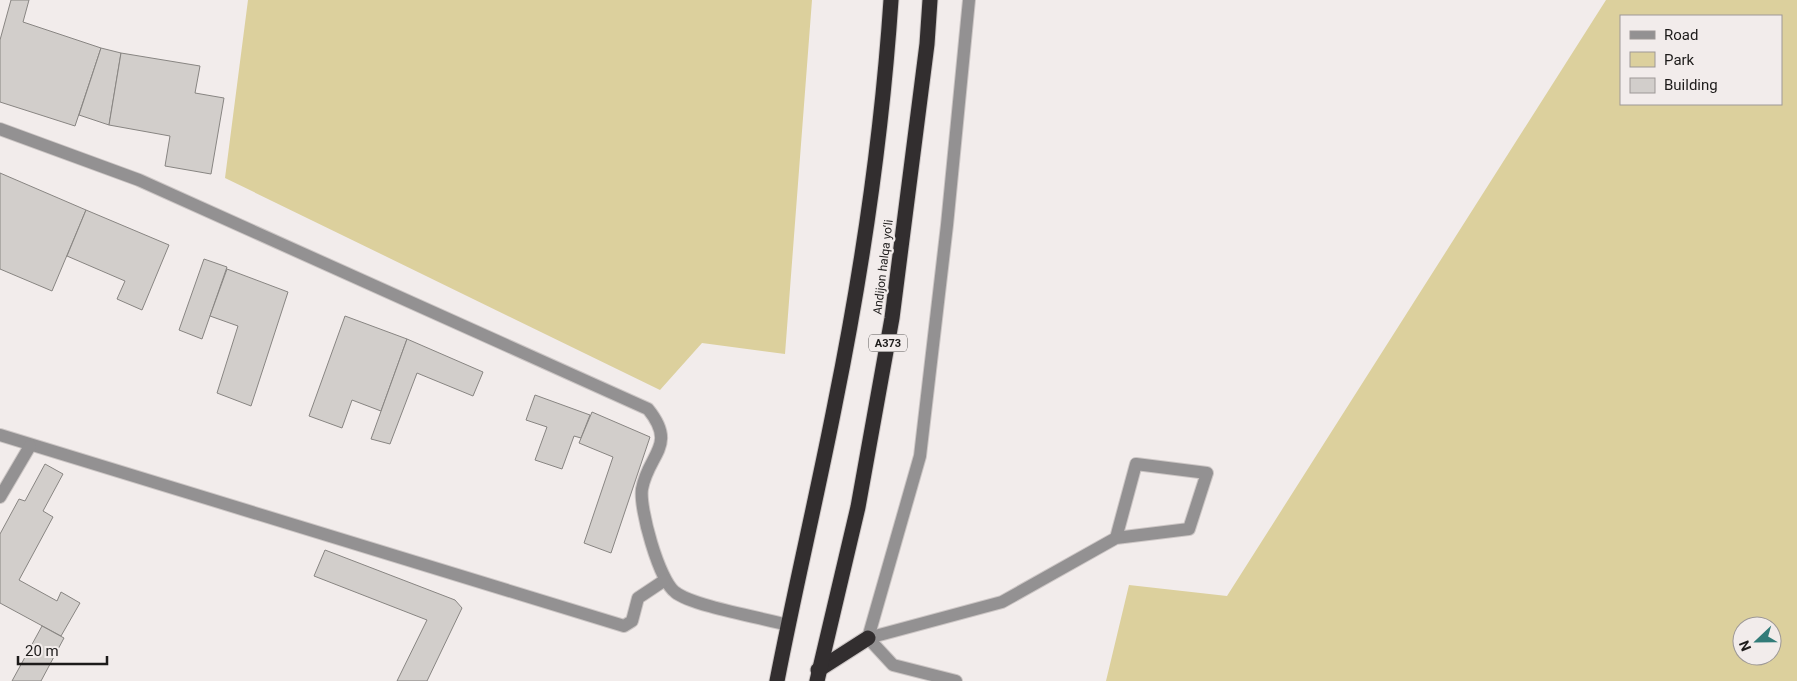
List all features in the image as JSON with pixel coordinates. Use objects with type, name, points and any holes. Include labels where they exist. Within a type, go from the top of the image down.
[{"type":"highway","name":"Andijon halqa yo‘li","points":[[777,681],[836,402],[865,230],[886,66],[890,0]]},
{"type":"highway","name":"Andijon halqa yo‘li","points":[[817,676],[858,507],[892,318],[927,44],[930,0]]},
{"type":"highway","points":[[817,676],[868,638]]},
{"type":"street","points":[[868,638],[920,456],[947,225],[969,0]]},
{"type":"street","points":[[0,129],[139,180],[648,410],[658,422],[662,441],[642,489],[655,561],[665,580],[674,592],[696,602],[788,625]]},
{"type":"street","points":[[0,435],[30,446],[624,626],[632,621],[638,598],[665,580]]},
{"type":"street","points":[[0,497],[30,446]]},
{"type":"street","points":[[868,638],[1002,602],[1116,538],[1189,529],[1207,473],[1136,464],[1116,538]]},
{"type":"street","points":[[868,638],[893,665],[956,681]]},
{"type":"green space","points":[[248,0],[812,0],[785,354],[702,343],[660,390],[225,178]]},
{"type":"green space","points":[[1606,0],[1797,0],[1797,681],[1106,681],[1129,585],[1227,596]]},
{"type":"building","points":[[11,0],[29,0],[23,22],[101,48],[75,126],[0,102],[0,40]]},
{"type":"building","points":[[101,48],[121,53],[109,125],[79,115]]},
{"type":"building","points":[[121,53],[200,66],[195,93],[224,98],[211,174],[165,166],[170,136],[109,125]]},
{"type":"building","points":[[0,173],[86,210],[52,291],[0,269]]},
{"type":"building","points":[[86,210],[169,245],[142,310],[117,299],[125,281],[67,256]]},
{"type":"building","points":[[204,259],[227,267],[202,339],[179,330]]},
{"type":"building","points":[[227,269],[288,292],[251,406],[217,393],[238,326],[210,316]]},
{"type":"building","points":[[345,316],[407,339],[381,411],[352,400],[342,428],[309,416]]},
{"type":"building","points":[[407,339],[483,372],[473,396],[417,373],[390,444],[371,439]]},
{"type":"building","points":[[535,395],[590,415],[581,438],[574,436],[562,469],[535,460],[547,427],[526,420]]},
{"type":"building","points":[[592,412],[650,437],[611,553],[584,543],[613,457],[579,443]]},
{"type":"building","points":[[45,464],[63,474],[43,511],[53,517],[19,580],[57,601],[61,592],[80,603],[61,636],[0,603],[0,534],[19,499],[25,501]]},
{"type":"building","points":[[325,550],[455,600],[462,608],[427,681],[397,681],[427,620],[314,576]]},
{"type":"building","points":[[42,626],[64,638],[41,681],[12,681]]}]
